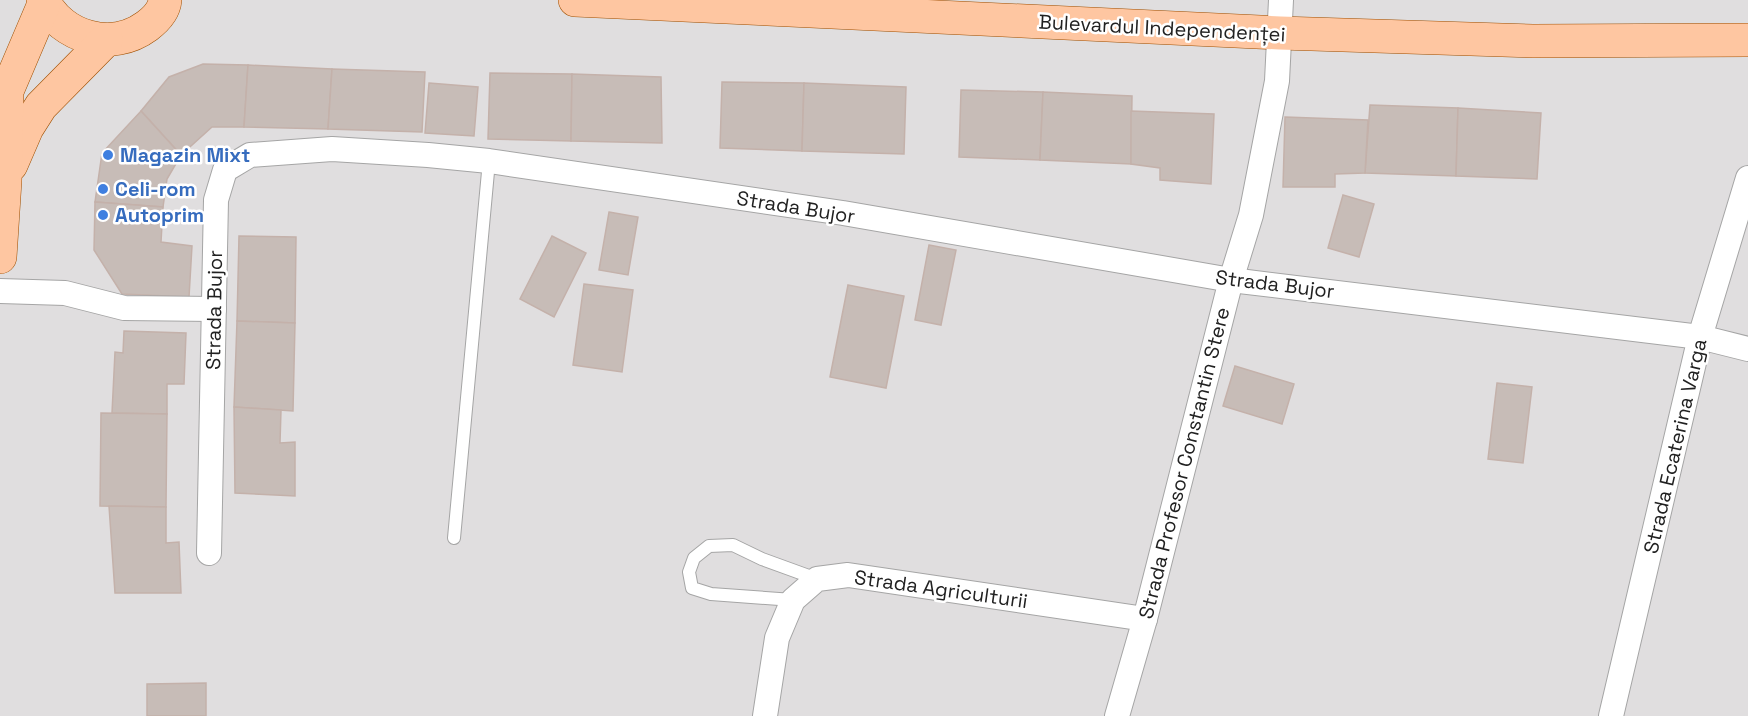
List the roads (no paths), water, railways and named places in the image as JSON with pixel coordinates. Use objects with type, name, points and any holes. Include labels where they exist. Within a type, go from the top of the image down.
[{"type":"main road","points":[[0,257],[7,91],[44,2],[64,25],[76,33],[105,40],[123,38],[140,31],[154,20],[165,0]]},
{"type":"main road","name":"Bulevardul Independenței","points":[[575,0],[1280,33],[1533,41],[1748,40]]},
{"type":"main road","points":[[5,181],[27,128],[41,106],[105,40]]},
{"type":"street","name":"Strada Profesor Constantin Stere","points":[[1117,716],[1145,619],[1231,280],[1251,215],[1277,81],[1281,0]]},
{"type":"street","name":"Strada Bujor","points":[[209,553],[216,200],[225,170],[250,154],[332,149],[489,161],[843,213],[1231,280],[1700,337],[1748,349]]},
{"type":"street","name":"Strada Ecaterina Varga","points":[[1611,716],[1700,337],[1748,178]]},
{"type":"street","points":[[0,291],[64,293],[124,308],[214,309]]},
{"type":"street","name":"Strada Agriculturii","points":[[817,579],[848,575],[1145,619]]},
{"type":"street","points":[[765,716],[777,638],[793,600],[817,579]]},
{"type":"lane","points":[[454,538],[489,161]]},
{"type":"lane","points":[[793,600],[711,594],[692,588],[688,572],[694,558],[709,546],[733,545],[762,559],[817,579]]},
{"type":"place","name":"Magazin Mixt","points":[[108,155]]},
{"type":"place","name":"Celi-rom","points":[[103,189]]},
{"type":"place","name":"Autoprim","points":[[103,215]]}]
